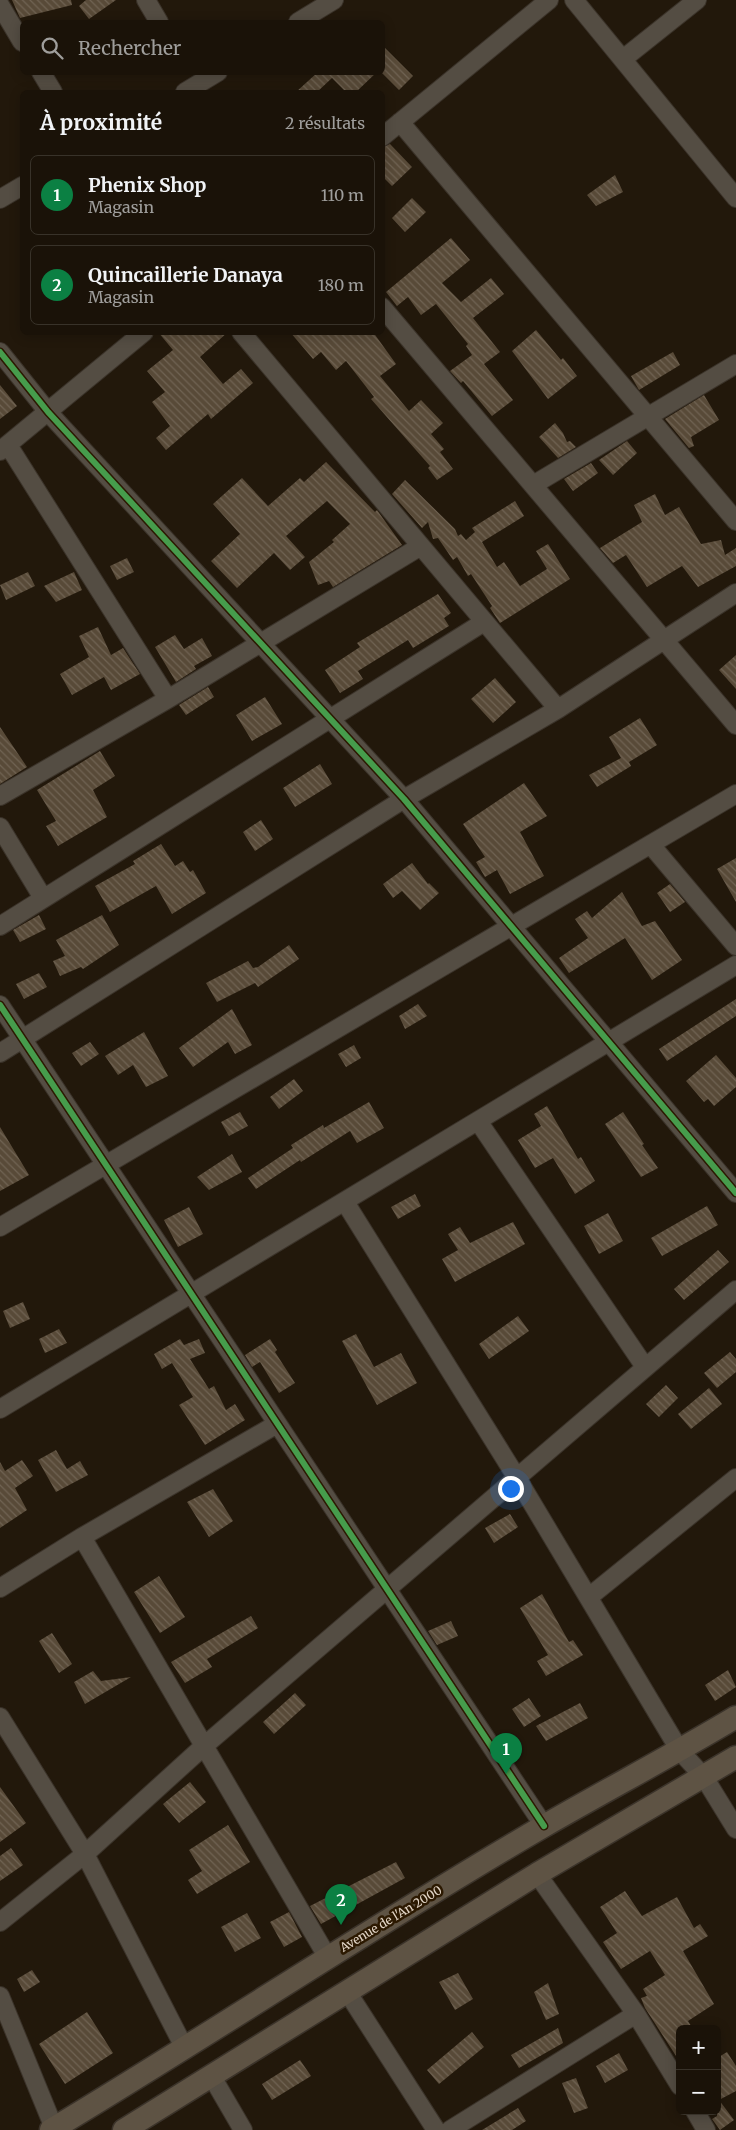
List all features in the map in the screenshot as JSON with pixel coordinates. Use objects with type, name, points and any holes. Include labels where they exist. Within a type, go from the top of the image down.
[{"type":"main road","name":"Avenue de l'An 2000","points":[[52,2129],[185,2050],[328,1958],[544,1826],[680,1751],[736,1717]]},
{"type":"main road","points":[[124,2130],[211,2075],[348,1993],[537,1874],[736,1757]]},
{"type":"street","points":[[146,0],[158,20]]},
{"type":"street","points":[[301,20],[334,0]]},
{"type":"street","points":[[385,134],[549,0]]},
{"type":"street","points":[[574,0],[623,59],[729,177],[736,198]]},
{"type":"street","points":[[623,59],[697,0]]},
{"type":"street","points":[[0,4],[20,39]]},
{"type":"street","points":[[43,75],[52,90]]},
{"type":"street","points":[[192,86],[212,75]]},
{"type":"street","points":[[400,122],[736,521]]},
{"type":"street","points":[[0,199],[20,187]]},
{"type":"street","points":[[385,311],[736,725]]},
{"type":"street","points":[[140,335],[4,448],[168,699]]},
{"type":"street","points":[[244,335],[558,709]]},
{"type":"street","points":[[0,352],[48,412],[404,799],[736,1192]]},
{"type":"street","points":[[533,485],[736,364]]},
{"type":"street","points":[[0,796],[168,699],[420,546]]},
{"type":"street","points":[[0,1053],[404,799],[558,709],[736,593]]},
{"type":"street","points":[[0,926],[484,622]]},
{"type":"street","points":[[0,1226],[106,1166],[736,794]]},
{"type":"street","points":[[0,828],[43,898]]},
{"type":"street","points":[[651,845],[736,946]]},
{"type":"street","points":[[2,1403],[191,1294],[736,965]]},
{"type":"street","points":[[0,1005],[544,1826]]},
{"type":"street","points":[[478,1121],[645,1367]]},
{"type":"street","points":[[345,1202],[517,1478],[680,1751],[704,1777],[736,1829]]},
{"type":"street","points":[[0,1922],[85,1854],[204,1746],[736,1290]]},
{"type":"street","points":[[0,1588],[277,1424]]},
{"type":"street","points":[[589,1597],[736,1478]]},
{"type":"street","points":[[82,1538],[328,1958]]},
{"type":"street","points":[[0,1717],[85,1854],[185,2050]]},
{"type":"street","points":[[537,1874],[636,2014],[676,2079]]},
{"type":"street","points":[[348,1993],[436,2130]]},
{"type":"street","points":[[0,1996],[52,2129]]},
{"type":"street","points":[[450,2130],[636,2014]]},
{"type":"street","points":[[211,2075],[243,2130]]},
{"type":"street","points":[[697,2115],[706,2130]]},
{"type":"building","points":[[12,0],[71,0],[72,5],[20,18]]},
{"type":"building","points":[[86,0],[116,0],[89,19],[79,6]]},
{"type":"building","points":[[385,48],[413,76],[399,90],[384,75]]},
{"type":"building","points":[[315,75],[374,75],[358,90],[344,90],[332,78],[319,90],[298,90]]},
{"type":"building","points":[[390,144],[412,167],[392,186],[385,179],[385,146]]},
{"type":"building","points":[[615,175],[623,192],[596,206],[587,195]]},
{"type":"building","points":[[412,198],[426,212],[405,232],[392,218]]},
{"type":"building","points":[[451,238],[470,260],[442,283],[461,302],[491,278],[504,294],[473,318],[500,352],[484,364],[513,400],[492,416],[463,381],[461,383],[450,371],[472,355],[466,346],[468,344],[436,304],[421,315],[408,297],[397,306],[386,292]]},
{"type":"building","points":[[536,330],[561,360],[563,358],[577,376],[548,399],[512,351]]},
{"type":"building","points":[[160,335],[225,335],[200,357],[223,384],[241,369],[253,383],[211,419],[208,414],[166,450],[156,438],[170,426],[152,402],[165,392],[147,371],[173,350]]},
{"type":"building","points":[[293,335],[375,335],[396,364],[380,376],[409,411],[421,400],[443,423],[431,434],[444,449],[440,452],[453,469],[437,480],[428,468],[430,466],[371,399],[374,397],[346,361],[336,370],[321,352],[313,359]]},
{"type":"building","points":[[673,352],[680,365],[639,390],[631,376]]},
{"type":"building","points":[[0,385],[17,406],[0,419]]},
{"type":"building","points":[[704,395],[719,420],[691,437],[694,446],[689,448],[665,419]]},
{"type":"building","points":[[555,423],[567,442],[570,441],[576,447],[558,458],[539,437]]},
{"type":"building","points":[[627,441],[637,453],[613,475],[599,460]]},
{"type":"building","points":[[326,462],[375,512],[377,510],[402,545],[333,587],[329,581],[318,585],[309,562],[334,542],[332,540],[350,524],[327,501],[286,536],[305,557],[290,570],[274,553],[237,588],[211,561],[240,534],[213,504],[242,478],[268,506],[300,478],[304,482]]},
{"type":"building","points":[[591,463],[598,473],[573,491],[564,479]]},
{"type":"building","points":[[405,480],[455,529],[458,536],[461,534],[466,540],[475,532],[472,528],[515,501],[524,516],[482,542],[497,567],[504,562],[520,586],[547,569],[536,551],[548,544],[570,579],[500,623],[490,608],[492,606],[471,574],[468,576],[457,557],[453,560],[438,538],[433,539],[428,522],[422,528],[392,494]]},
{"type":"building","points":[[655,494],[665,515],[679,507],[701,544],[721,540],[725,555],[736,548],[736,566],[698,587],[682,566],[647,587],[626,555],[613,563],[600,548],[642,522],[634,505]]},
{"type":"building","points":[[127,558],[134,572],[117,580],[110,566]]},
{"type":"building","points":[[28,572],[35,586],[6,600],[0,585]]},
{"type":"building","points":[[74,572],[82,590],[56,602],[44,586]]},
{"type":"building","points":[[438,594],[451,613],[444,618],[449,626],[413,648],[408,640],[358,671],[363,679],[340,693],[325,670],[360,647],[357,643]]},
{"type":"building","points":[[98,627],[111,655],[123,648],[140,674],[111,690],[104,677],[72,695],[60,674],[89,657],[79,636]]},
{"type":"building","points":[[175,635],[184,649],[202,638],[212,656],[194,666],[196,669],[176,682],[155,647]]},
{"type":"building","points":[[736,655],[736,689],[719,670]]},
{"type":"building","points":[[495,678],[516,702],[493,723],[471,699]]},
{"type":"building","points":[[208,687],[214,697],[186,715],[179,705]]},
{"type":"building","points":[[265,697],[282,724],[252,741],[236,715]]},
{"type":"building","points":[[640,718],[657,745],[629,762],[631,766],[597,787],[589,775],[621,758],[609,737]]},
{"type":"building","points":[[0,727],[27,767],[0,784]]},
{"type":"building","points":[[100,751],[115,776],[93,790],[107,817],[58,846],[46,826],[56,821],[37,790]]},
{"type":"building","points":[[320,764],[332,784],[295,807],[283,788]]},
{"type":"building","points":[[524,783],[547,816],[520,832],[544,876],[510,894],[497,870],[485,877],[476,862],[485,857],[463,824]]},
{"type":"building","points":[[261,820],[273,839],[255,851],[243,832]]},
{"type":"building","points":[[161,844],[175,866],[183,861],[190,872],[193,870],[206,893],[172,914],[156,886],[110,912],[95,886],[135,864],[133,861]]},
{"type":"building","points":[[736,858],[736,902],[717,869]]},
{"type":"building","points":[[412,863],[428,884],[439,893],[420,910],[402,891],[393,898],[383,884]]},
{"type":"building","points":[[670,884],[685,902],[670,912],[657,893]]},
{"type":"building","points":[[622,892],[642,926],[655,921],[682,960],[652,980],[625,938],[569,973],[559,958],[588,938],[575,919],[587,911],[592,918]]},
{"type":"building","points":[[39,915],[46,929],[20,942],[13,930]]},
{"type":"building","points":[[102,915],[119,945],[83,969],[81,967],[60,976],[53,961],[65,956],[56,940]]},
{"type":"building","points":[[289,945],[299,959],[258,987],[255,983],[217,1002],[206,983],[248,961],[253,968],[258,967]]},
{"type":"building","points":[[39,973],[47,987],[24,999],[16,984]]},
{"type":"building","points":[[736,999],[736,1016],[667,1061],[659,1049]]},
{"type":"building","points":[[418,1004],[427,1016],[405,1029],[399,1016]]},
{"type":"building","points":[[232,1009],[252,1045],[235,1054],[228,1042],[193,1067],[179,1048]]},
{"type":"building","points":[[144,1032],[168,1076],[146,1087],[133,1065],[118,1075],[105,1056]]},
{"type":"building","points":[[90,1042],[99,1054],[81,1066],[72,1053]]},
{"type":"building","points":[[354,1045],[361,1058],[346,1067],[338,1054]]},
{"type":"building","points":[[716,1055],[736,1078],[736,1087],[714,1106],[708,1099],[704,1102],[686,1081]]},
{"type":"building","points":[[294,1079],[303,1091],[279,1109],[270,1097]]},
{"type":"building","points":[[369,1102],[384,1128],[357,1143],[350,1131],[301,1162],[300,1160],[256,1189],[248,1178],[293,1148],[291,1145],[323,1125],[324,1128]]},
{"type":"building","points":[[547,1106],[578,1159],[581,1157],[595,1181],[575,1194],[553,1158],[535,1168],[518,1140],[541,1126],[534,1114]]},
{"type":"building","points":[[240,1112],[248,1126],[229,1136],[221,1122]]},
{"type":"building","points":[[623,1112],[658,1168],[641,1177],[605,1124]]},
{"type":"building","points":[[0,1127],[29,1175],[0,1191]]},
{"type":"building","points":[[232,1154],[242,1172],[209,1190],[197,1177]]},
{"type":"building","points":[[415,1194],[421,1206],[398,1219],[391,1207]]},
{"type":"building","points":[[707,1206],[718,1225],[662,1256],[651,1238]]},
{"type":"building","points":[[189,1207],[203,1234],[178,1247],[164,1220]]},
{"type":"building","points":[[608,1213],[623,1241],[599,1254],[584,1226]]},
{"type":"building","points":[[513,1222],[525,1244],[455,1282],[442,1259],[458,1250],[448,1234],[460,1227],[470,1243]]},
{"type":"building","points":[[718,1250],[729,1262],[684,1300],[674,1289]]},
{"type":"building","points":[[23,1302],[30,1319],[10,1328],[3,1311]]},
{"type":"building","points":[[518,1316],[529,1331],[489,1359],[479,1344]]},
{"type":"building","points":[[59,1329],[67,1343],[45,1353],[39,1339]]},
{"type":"building","points":[[356,1334],[374,1367],[401,1353],[417,1383],[377,1405],[342,1341]]},
{"type":"building","points":[[180,1339],[184,1345],[199,1339],[205,1353],[190,1359],[209,1389],[214,1386],[226,1410],[235,1404],[245,1420],[205,1445],[179,1405],[193,1397],[172,1363],[162,1369],[154,1354]]},
{"type":"building","points":[[270,1339],[277,1350],[275,1352],[295,1383],[279,1393],[260,1362],[252,1367],[245,1355]]},
{"type":"building","points":[[730,1352],[736,1359],[736,1372],[717,1388],[704,1373]]},
{"type":"building","points":[[666,1385],[678,1398],[659,1417],[646,1404]]},
{"type":"building","points":[[709,1388],[722,1404],[691,1429],[678,1414]]},
{"type":"building","points":[[56,1450],[67,1469],[80,1461],[88,1475],[56,1492],[38,1460]]},
{"type":"building","points":[[22,1460],[33,1476],[15,1488],[27,1510],[0,1528],[0,1462],[5,1471]]},
{"type":"building","points":[[213,1489],[233,1521],[209,1537],[187,1502]]},
{"type":"building","points":[[510,1514],[518,1527],[494,1543],[485,1528]]},
{"type":"building","points":[[159,1576],[185,1617],[160,1633],[134,1592]]},
{"type":"building","points":[[542,1594],[569,1642],[573,1640],[583,1655],[546,1676],[537,1661],[548,1655],[520,1608]]},
{"type":"building","points":[[251,1616],[258,1628],[207,1659],[212,1667],[185,1683],[171,1662]]},
{"type":"building","points":[[451,1621],[458,1636],[437,1645],[428,1631]]},
{"type":"building","points":[[52,1633],[72,1664],[59,1673],[39,1641]]},
{"type":"building","points":[[728,1670],[736,1687],[715,1701],[705,1685]]},
{"type":"building","points":[[93,1671],[101,1681],[131,1677],[85,1704],[74,1682]]},
{"type":"building","points":[[295,1693],[306,1705],[274,1734],[263,1722]]},
{"type":"building","points":[[529,1698],[541,1716],[524,1727],[512,1709]]},
{"type":"building","points":[[580,1703],[588,1718],[546,1741],[536,1726]]},
{"type":"building","points":[[190,1782],[206,1802],[179,1823],[163,1804]]},
{"type":"building","points":[[0,1787],[26,1823],[0,1842]]},
{"type":"building","points":[[228,1825],[250,1862],[197,1894],[188,1880],[202,1871],[189,1850]]},
{"type":"building","points":[[11,1848],[23,1865],[0,1881],[0,1856]]},
{"type":"building","points":[[396,1862],[405,1878],[321,1924],[310,1906]]},
{"type":"building","points":[[625,1891],[642,1916],[677,1897],[694,1928],[700,1924],[708,1936],[683,1951],[714,2004],[688,2021],[690,2025],[676,2025],[676,2056],[645,2008],[641,1998],[647,1996],[643,1989],[665,1975],[650,1951],[621,1969],[603,1942],[617,1933],[600,1907]]},
{"type":"building","points":[[289,1912],[302,1937],[284,1947],[270,1922]]},
{"type":"building","points":[[247,1913],[261,1938],[235,1952],[221,1927]]},
{"type":"building","points":[[32,1970],[40,1982],[24,1992],[17,1979]]},
{"type":"building","points":[[458,1973],[473,1999],[455,2010],[439,1982]]},
{"type":"building","points":[[548,1983],[559,2014],[546,2020],[534,1992]]},
{"type":"building","points":[[87,2012],[113,2053],[65,2084],[39,2044]]},
{"type":"building","points":[[558,2028],[563,2043],[519,2068],[511,2055]]},
{"type":"building","points":[[472,2032],[484,2047],[439,2084],[427,2070]]},
{"type":"building","points":[[727,2052],[736,2066],[736,2091],[721,2099],[721,2070],[721,2056]]},
{"type":"building","points":[[619,2053],[628,2070],[605,2083],[596,2066]]},
{"type":"building","points":[[300,2060],[311,2076],[272,2100],[262,2084]]},
{"type":"building","points":[[576,2078],[588,2108],[574,2113],[562,2083]]},
{"type":"building","points":[[721,2103],[734,2120],[720,2130],[712,2119],[721,2115]]},
{"type":"building","points":[[518,2108],[526,2121],[512,2130],[482,2130]]},
{"type":"cycle path","points":[[0,352],[48,412],[404,799],[736,1193]]},
{"type":"cycle path","points":[[0,1005],[544,1826]]},
{"type":"place","name":"Phenix Shop","points":[[506,1774]]},
{"type":"place","name":"Quincaillerie Danaya","points":[[341,1925]]}]
